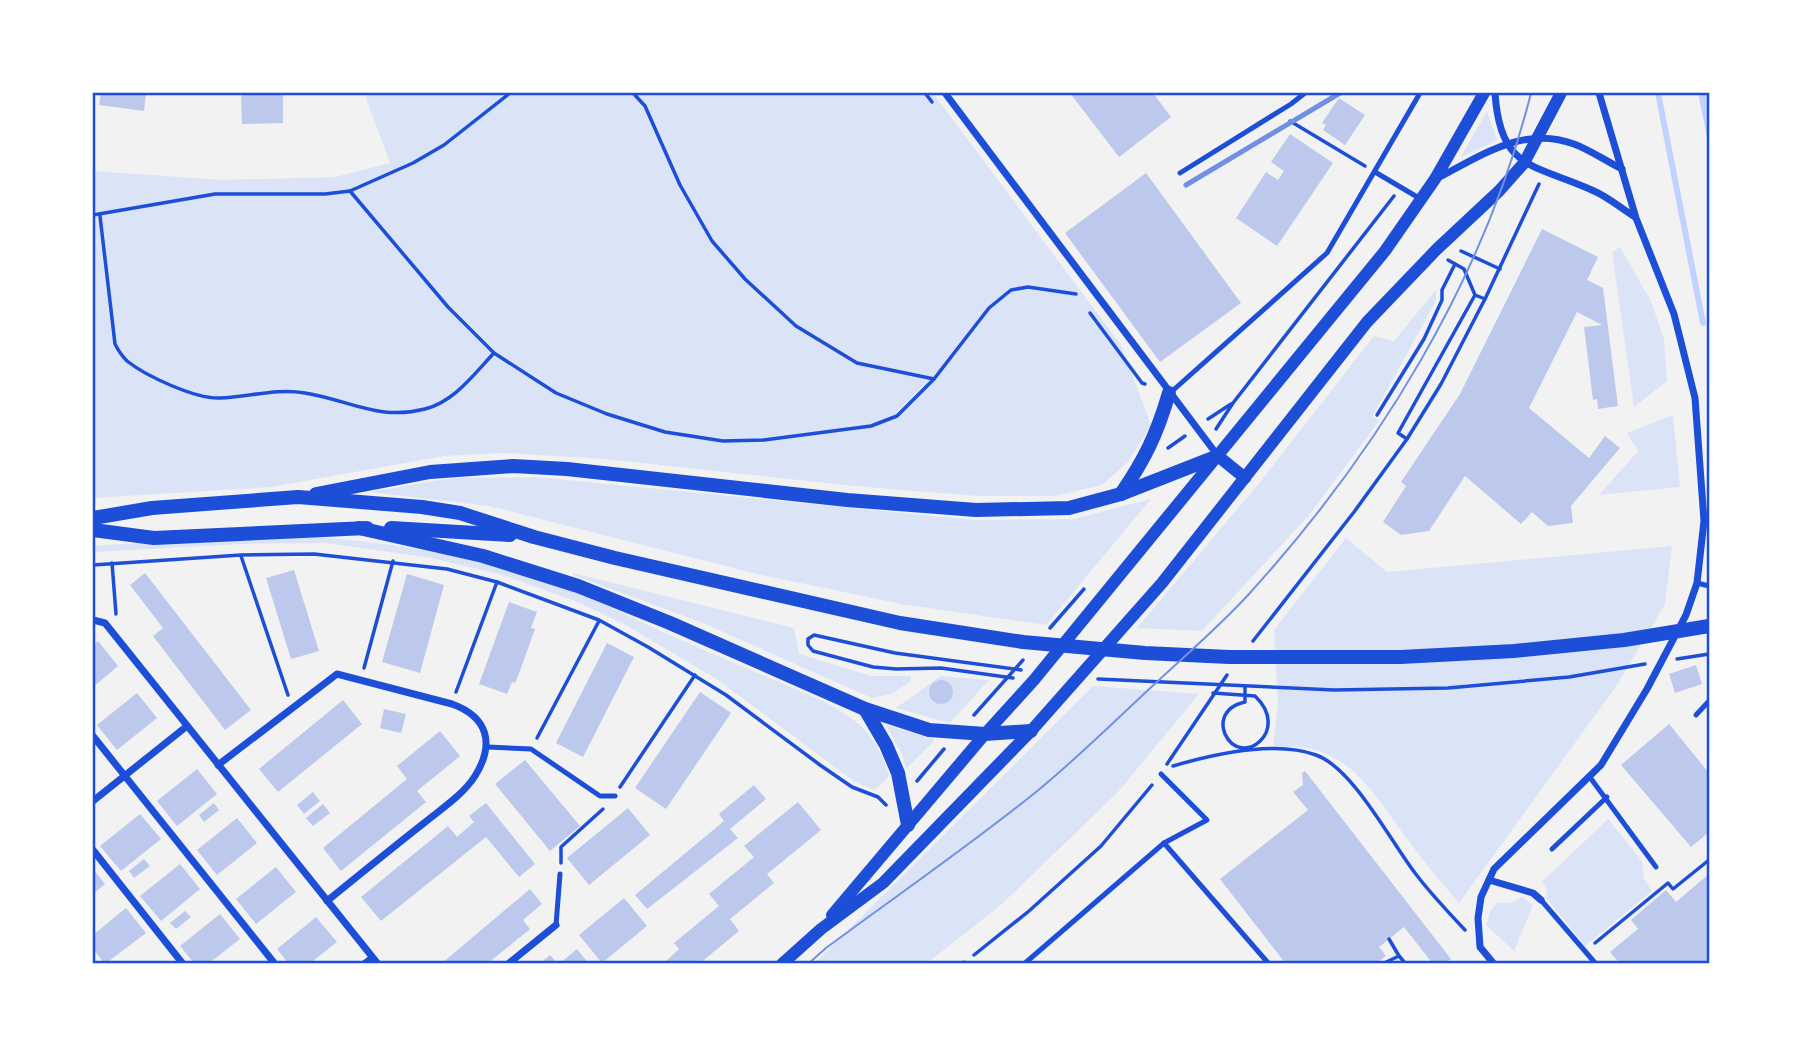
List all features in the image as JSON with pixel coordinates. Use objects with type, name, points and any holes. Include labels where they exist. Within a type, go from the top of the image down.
[{"type":"main road","points":[[1121,494],[1143,463],[1158,432],[1169,393]]},
{"type":"main road","points":[[93,518],[152,508],[298,497],[429,472],[513,466],[567,469],[847,500],[976,510],[1069,508],[1121,494],[1218,456]]},
{"type":"main road","points":[[298,497],[460,513],[534,537],[808,604],[900,623],[1023,642],[1145,653],[1401,657],[1514,651],[1624,640],[1709,626]]},
{"type":"main road","points":[[359,528],[483,556],[578,586],[670,623],[864,709],[929,730],[985,734],[1031,730]]},
{"type":"main road","points":[[93,530],[154,537],[359,528],[461,531],[534,537]]},
{"type":"main road","points":[[864,709],[886,745],[898,773],[908,825]]},
{"type":"street","points":[[944,93],[1196,428],[1218,456],[1245,478]]},
{"type":"street","points":[[821,929],[985,734],[1034,680],[1385,251],[1422,200],[1484,93]]},
{"type":"street","points":[[1495,93],[1499,118],[1508,144],[1524,163],[1595,191],[1636,218]]},
{"type":"street","points":[[782,964],[821,929],[883,883],[1031,730],[1162,583],[1367,322],[1524,163],[1561,93]]},
{"type":"street","points":[[1494,964],[1480,947],[1478,918],[1481,897],[1494,869],[1601,765],[1647,689],[1686,615],[1697,583],[1704,521],[1695,398],[1674,314],[1636,218],[1599,93]]},
{"type":"street","points":[[1434,180],[1518,139],[1539,136],[1576,144],[1622,169]]},
{"type":"street","points":[[94,619],[105,623],[375,961],[364,964]]},
{"type":"street","points":[[218,765],[337,674],[468,709],[481,725],[488,747],[475,776],[456,797],[327,901]]},
{"type":"street","points":[[93,801],[187,726]]},
{"type":"street","points":[[93,736],[275,964]]},
{"type":"street","points":[[93,850],[183,964]]},
{"type":"street","points":[[1489,880],[1533,893],[1541,900]]},
{"type":"street","points":[[508,964],[556,925]]},
{"type":"lane","points":[[1180,173],[1305,93]]},
{"type":"lane","points":[[1169,393],[1327,253],[1420,93]]},
{"type":"lane","points":[[1375,172],[1422,200]]},
{"type":"lane","points":[[1697,583],[1709,586]]},
{"type":"lane","points":[[1696,716],[1709,701]]},
{"type":"lane","points":[[488,747],[531,749],[600,796],[615,796]]},
{"type":"lane","points":[[1024,964],[1164,843],[1207,820],[1161,774]]},
{"type":"lane","points":[[1590,776],[1656,867]]},
{"type":"lane","points":[[1552,849],[1607,797]]},
{"type":"lane","points":[[1164,843],[1269,964]]},
{"type":"lane","points":[[556,925],[561,874]]},
{"type":"lane","points":[[1541,900],[1596,964]]},
{"type":"path","points":[[93,215],[100,216],[215,194],[325,194],[350,191],[413,163],[444,145],[510,93]]},
{"type":"path","points":[[633,93],[645,106],[680,185],[712,241],[746,279],[796,326],[856,363],[934,379]]},
{"type":"path","points":[[1276,113],[1375,172]]},
{"type":"path","points":[[1245,651],[1354,512],[1407,439],[1441,384],[1485,299],[1544,173]]},
{"type":"path","points":[[350,191],[448,307],[494,353],[556,393],[607,414],[665,432],[723,441],[764,440],[871,426],[897,416],[934,379],[989,308],[1011,290],[1028,287],[1076,294]]},
{"type":"path","points":[[1164,478],[1165,450],[1233,402],[1389,204]]},
{"type":"path","points":[[100,216],[115,344],[124,359],[142,372],[200,396],[219,398],[267,391],[302,392],[334,398],[375,412],[400,414],[428,409],[454,394],[494,353]]},
{"type":"path","points":[[1437,249],[1443,258],[1464,269],[1475,295],[1485,299]]},
{"type":"path","points":[[1377,415],[1424,339],[1455,264]]},
{"type":"path","points":[[1407,439],[1398,433],[1475,295]]},
{"type":"path","points":[[93,565],[241,555],[314,554],[446,569],[497,582],[599,620],[726,695],[852,787],[878,797]]},
{"type":"path","points":[[241,555],[284,690],[295,705]]},
{"type":"path","points":[[361,680],[393,561]]},
{"type":"path","points":[[111,631],[117,624],[112,563]]},
{"type":"path","points":[[452,704],[497,582]]},
{"type":"path","points":[[531,749],[599,620]]},
{"type":"path","points":[[895,653],[814,635],[808,639],[808,645],[813,651],[873,667],[941,668],[1008,677]]},
{"type":"path","points":[[1669,661],[1709,654]]},
{"type":"path","points":[[1213,693],[1255,696],[1267,713],[1269,729],[1262,741],[1239,747],[1229,741],[1223,724],[1230,710],[1245,702],[1245,687],[1334,690],[1448,688],[1569,677],[1656,663]]},
{"type":"path","points":[[1229,672],[1164,769],[1209,755],[1271,749],[1300,750],[1319,755],[1337,768],[1356,788],[1416,876],[1480,947]]},
{"type":"path","points":[[561,874],[561,847],[615,796],[695,675]]},
{"type":"path","points":[[963,964],[1029,911],[1101,846],[1161,774]]},
{"type":"path","points":[[1585,951],[1668,883],[1673,889],[1709,860]]},
{"type":"path","points":[[1389,939],[1406,964]]},
{"type":"path","points":[[1382,964],[1399,956]]},
{"type":"shaded area","points":[[364,93],[933,93],[1121,345],[1151,425],[1128,462],[1102,485],[1055,496],[977,496],[854,486],[605,459],[502,453],[444,456],[271,487],[93,498],[93,171],[223,180],[335,177],[390,163]]},
{"type":"shaded area","points":[[1487,111],[1497,140],[1460,158]]},
{"type":"shaded area","points":[[1620,247],[1651,301],[1664,339],[1667,381],[1634,407],[1612,252]]},
{"type":"shaded area","points":[[1436,290],[1436,301],[1372,417],[1379,421],[1309,515],[1202,631],[1137,628],[1260,482],[1374,336],[1394,341]]},
{"type":"shaded area","points":[[1673,415],[1680,487],[1599,495],[1638,451],[1627,433]]},
{"type":"shaded area","points":[[536,477],[975,520],[1074,519],[1151,499],[1046,625],[901,604],[757,574],[489,506],[369,492],[453,478]]},
{"type":"shaded area","points":[[256,535],[394,545],[496,566],[561,587],[836,708],[857,723],[873,740],[889,776],[875,790],[855,782],[718,680],[624,624],[575,601],[503,575],[431,558],[325,543],[243,544],[93,552],[93,546]]},
{"type":"shaded area","points":[[1346,538],[1387,572],[1672,546],[1665,604],[1617,685],[1459,903],[1356,774],[1320,751],[1299,747],[1273,748],[1278,703],[1274,630]]},
{"type":"shaded area","points":[[573,573],[794,628],[799,654],[871,676],[911,676],[911,681],[892,694],[872,698],[703,623]]},
{"type":"shaded area","points":[[941,676],[989,680],[950,723],[896,708]]},
{"type":"shaded area","points":[[1093,686],[1199,694],[1118,792],[1002,904],[926,964],[814,964]]},
{"type":"shaded area","points":[[886,725],[935,740],[906,769],[902,754]]},
{"type":"shaded area","points":[[1608,819],[1642,861],[1644,879],[1652,891],[1585,946],[1547,899],[1546,888],[1542,882]]},
{"type":"shaded area","points":[[1522,897],[1533,905],[1514,951],[1486,925],[1491,910],[1497,903],[1511,903]]},
{"type":"water","points":[[1698,93],[1709,93],[1709,147]]},
{"type":"building","points":[[101,93],[146,93],[144,111],[99,105]]},
{"type":"building","points":[[241,93],[283,93],[283,123],[242,124]]},
{"type":"building","points":[[1070,93],[1153,93],[1171,117],[1119,157]]},
{"type":"building","points":[[1339,98],[1365,115],[1345,145],[1323,130],[1326,125],[1322,123]]},
{"type":"building","points":[[1290,134],[1333,163],[1277,246],[1236,218],[1266,172],[1278,180],[1284,171],[1271,162]]},
{"type":"building","points":[[1146,173],[1241,303],[1160,362],[1065,233]]},
{"type":"building","points":[[1542,229],[1598,257],[1587,280],[1603,288],[1618,406],[1598,409],[1597,399],[1593,400],[1584,327],[1602,325],[1577,312],[1529,408],[1589,458],[1605,436],[1620,448],[1571,506],[1573,523],[1548,526],[1532,512],[1521,524],[1465,476],[1429,531],[1401,535],[1383,522],[1406,486],[1401,482],[1460,394]]},
{"type":"building","points":[[294,570],[319,651],[291,659],[266,578]]},
{"type":"building","points":[[145,573],[251,710],[225,730],[153,636],[163,628],[130,585]]},
{"type":"building","points":[[407,574],[444,585],[420,673],[382,662]]},
{"type":"building","points":[[509,602],[537,612],[531,628],[535,629],[521,668],[507,694],[479,684]]},
{"type":"building","points":[[98,641],[118,666],[93,687],[93,646]]},
{"type":"building","points":[[607,643],[634,657],[583,757],[556,743]]},
{"type":"building","points":[[1696,665],[1702,684],[1675,693],[1669,674]]},
{"type":"building","points":[[941,680],[949,684],[953,692],[949,700],[941,704],[933,700],[929,692],[933,684]]},
{"type":"building","points":[[700,692],[731,713],[666,809],[635,788]]},
{"type":"building","points":[[137,693],[157,718],[117,750],[97,725]]},
{"type":"building","points":[[343,700],[362,724],[278,792],[259,769]]},
{"type":"building","points":[[384,709],[406,714],[401,733],[380,728]]},
{"type":"building","points":[[1669,724],[1709,773],[1709,832],[1691,847],[1621,765]]},
{"type":"building","points":[[440,731],[460,756],[417,791],[426,802],[341,871],[323,848],[407,779],[397,766]]},
{"type":"building","points":[[525,760],[580,826],[550,851],[495,784]]},
{"type":"building","points":[[197,769],[217,794],[177,826],[157,801]]},
{"type":"building","points":[[1305,771],[1451,959],[1444,964],[1433,964],[1404,927],[1379,947],[1386,956],[1375,964],[1364,964],[1361,961],[1356,964],[1286,964],[1220,879],[1308,810],[1293,792],[1303,785],[1302,773]]},
{"type":"building","points":[[754,785],[766,799],[730,829],[738,838],[647,909],[635,895],[724,821],[719,814]]},
{"type":"building","points":[[313,792],[320,801],[304,814],[297,805]]},
{"type":"building","points":[[798,802],[821,830],[767,874],[774,883],[730,919],[739,931],[699,964],[663,964],[679,949],[674,943],[719,906],[709,894],[754,857],[744,846]]},
{"type":"building","points":[[214,803],[219,810],[204,822],[199,815]]},
{"type":"building","points":[[486,803],[535,864],[519,877],[486,837],[381,921],[361,897],[448,826],[457,837],[474,822],[469,816]]},
{"type":"building","points":[[323,804],[330,813],[313,826],[306,818]]},
{"type":"building","points":[[628,808],[650,835],[589,885],[567,858]]},
{"type":"building","points":[[140,814],[161,839],[121,871],[100,846]]},
{"type":"building","points":[[237,818],[257,843],[217,875],[197,850]]},
{"type":"building","points":[[144,859],[150,866],[134,878],[129,871]]},
{"type":"building","points":[[180,864],[200,889],[161,921],[140,896]]},
{"type":"building","points":[[276,867],[296,892],[256,924],[236,899]]},
{"type":"building","points":[[93,869],[105,884],[93,894]]},
{"type":"building","points":[[1709,874],[1709,964],[1620,964],[1610,952],[1638,929],[1631,920],[1666,890],[1676,902]]},
{"type":"building","points":[[530,889],[542,904],[523,920],[530,929],[487,964],[441,964]]},
{"type":"building","points":[[624,898],[647,926],[602,963],[579,935]]},
{"type":"building","points":[[126,908],[146,933],[105,964],[93,949],[93,935]]},
{"type":"building","points":[[185,911],[191,917],[176,929],[170,923]]},
{"type":"building","points":[[220,914],[240,939],[208,964],[195,964],[180,946]]},
{"type":"building","points":[[316,917],[337,942],[309,964],[289,964],[277,949]]},
{"type":"building","points":[[577,949],[589,964],[559,964]]},
{"type":"building","points":[[550,955],[558,964],[539,964]]},
{"type":"waterway","points":[[1658,93],[1703,323]]},
{"type":"tram line","points":[[808,964],[985,832],[1064,768],[1224,620],[1296,539],[1383,422],[1421,360],[1455,296],[1485,230],[1511,162],[1531,93]]},
{"type":"railway","points":[[1186,185],[1340,93]]}]
